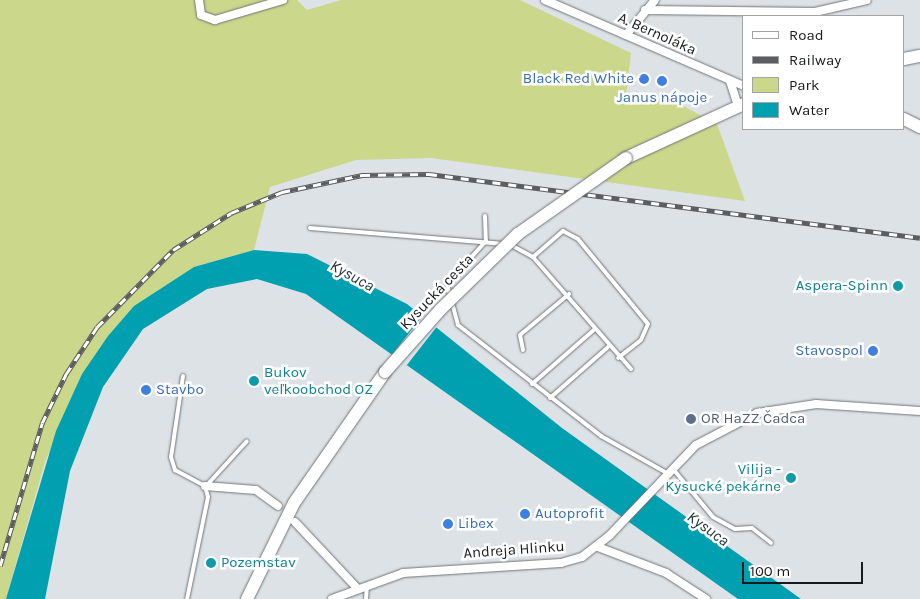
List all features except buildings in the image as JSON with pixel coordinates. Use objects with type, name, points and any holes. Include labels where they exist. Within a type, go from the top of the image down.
[{"type":"main road","name":"Kysucká cesta","points":[[247,599],[294,503],[385,372],[458,291],[518,234],[626,158],[741,105]]},
{"type":"main road","points":[[905,120],[920,128]]},
{"type":"main road","points":[[905,125],[920,128]]},
{"type":"street","points":[[199,0],[201,14],[215,20],[283,0]]},
{"type":"street","name":"A. Bernoláka","points":[[546,0],[742,85]]},
{"type":"street","points":[[626,35],[655,0]]},
{"type":"street","points":[[645,10],[815,12],[867,0]]},
{"type":"street","points":[[730,81],[741,105]]},
{"type":"street","name":"Andreja Hlinku","points":[[332,599],[356,587],[403,573],[561,563],[598,546],[669,470],[717,430],[769,409],[835,404],[920,411]]},
{"type":"street","points":[[205,486],[256,490],[278,506]]},
{"type":"street","points":[[295,522],[356,587]]},
{"type":"street","points":[[598,546],[666,573],[706,599]]},
{"type":"lane","points":[[485,216],[486,241],[447,284],[454,318],[532,384],[600,436],[669,470],[713,517],[735,530],[752,528],[771,544]]},
{"type":"lane","points":[[310,228],[486,241],[523,248],[569,294],[608,347],[631,369]]},
{"type":"lane","points":[[534,257],[567,232],[603,269],[648,324],[641,340],[618,358]]},
{"type":"lane","points":[[523,350],[520,334],[569,294]]},
{"type":"lane","points":[[532,384],[594,330]]},
{"type":"lane","points":[[550,398],[608,347]]},
{"type":"lane","points":[[183,376],[171,457],[175,470],[205,486],[208,497],[187,599]]},
{"type":"lane","points":[[205,486],[247,441]]},
{"type":"lane","points":[[366,599],[367,584]]},
{"type":"green space","points":[[0,0],[297,0],[307,10],[341,0],[520,0],[631,53],[626,95],[670,99],[717,124],[745,201],[431,158],[356,160],[270,187],[254,250],[194,267],[135,306],[82,374],[45,462],[6,599],[0,599]]},
{"type":"water","points":[[254,250],[307,254],[407,304],[562,428],[801,599],[738,599],[306,294],[257,279],[207,289],[143,329],[103,387],[70,471],[45,599],[6,599],[56,431],[82,374],[108,336],[134,306],[194,267]]},
{"type":"pier","points":[[424,314],[438,325],[406,367],[391,356]]},
{"type":"railway","points":[[0,566],[42,423],[66,374],[97,327],[173,250],[231,213],[282,192],[362,175],[429,174],[920,238]]},
{"type":"place","name":"Black Red White","points":[[644,79]]},
{"type":"place","name":"Janus nápoje","points":[[662,81]]},
{"type":"place","name":"Aspera-Spinn","points":[[898,286]]},
{"type":"place","name":"Stavospol","points":[[873,351]]},
{"type":"place","name":"Bukov veľkoobchod OZ","points":[[254,381]]},
{"type":"place","name":"Stavbo","points":[[146,390]]},
{"type":"place","name":"OR HaZZ Čadca","points":[[691,419]]},
{"type":"place","name":"Vilija - Kysucké pekárne","points":[[791,478]]},
{"type":"place","name":"Autoprofit","points":[[525,514]]},
{"type":"place","name":"Libex","points":[[448,524]]},
{"type":"place","name":"Pozemstav","points":[[211,563]]},
{"type":"water label","name":"Kysuca","points":[[352,276]]},
{"type":"water label","name":"Kysuca","points":[[708,529]]}]
